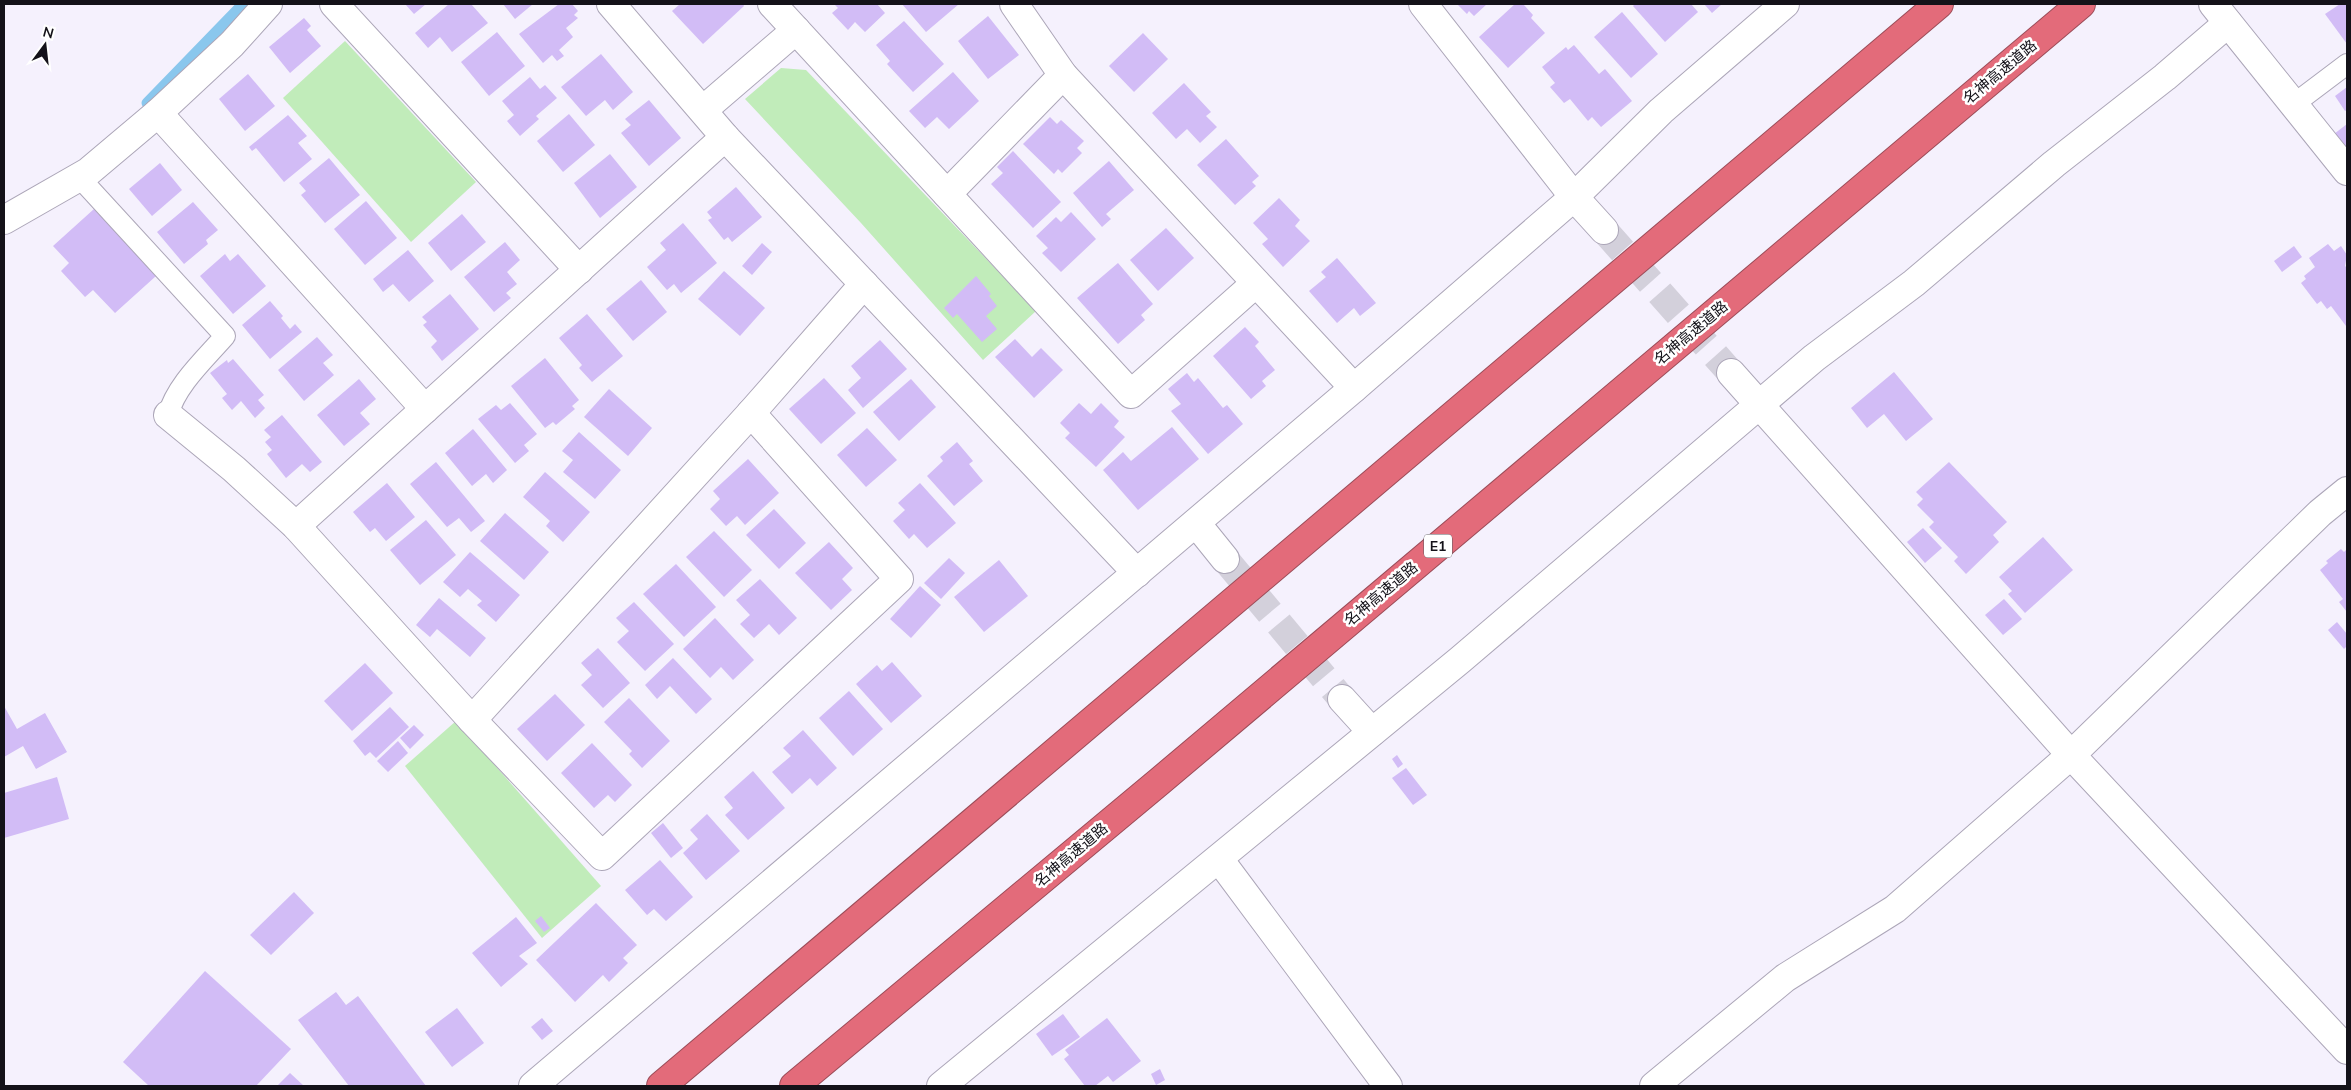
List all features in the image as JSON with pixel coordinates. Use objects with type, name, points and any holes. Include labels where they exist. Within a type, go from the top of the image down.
[{"type":"highway","points":[[662,1086],[1939,4]]},
{"type":"highway","name":"名神高速道路","points":[[794,1086],[1152,787],[2081,4]]},
{"type":"street","points":[[4,220],[88,172],[158,113],[232,44],[268,4]]},
{"type":"street","points":[[334,4],[579,270]]},
{"type":"street","points":[[611,4],[725,137],[1137,573]]},
{"type":"street","points":[[772,4],[1131,394],[1256,283]]},
{"type":"street","points":[[1014,4],[1063,75],[1354,388]]},
{"type":"street","points":[[1423,4],[1574,197],[1604,230]]},
{"type":"street","points":[[533,1086],[1354,388],[1574,197],[1661,111],[1785,4]]},
{"type":"street","points":[[942,1086],[1372,732],[1761,406],[1814,358],[1914,283],[2054,164],[2165,77],[2221,13],[2347,172]]},
{"type":"street","points":[[703,110],[796,30]]},
{"type":"street","points":[[947,194],[1063,75]]},
{"type":"street","points":[[158,113],[425,409]]},
{"type":"street","points":[[296,526],[725,137]]},
{"type":"street","points":[[472,720],[864,284]]},
{"type":"street","points":[[1731,373],[2071,755],[2347,1050]]},
{"type":"street","points":[[168,415],[234,469],[296,526],[472,720],[602,856],[899,579],[750,413]]},
{"type":"street","points":[[1654,1086],[1785,978],[1895,909],[2071,755],[2320,513],[2347,490]]},
{"type":"street","points":[[1196,523],[1224,559]]},
{"type":"street","points":[[1342,699],[1372,732]]},
{"type":"street","points":[[1218,859],[1388,1086]]},
{"type":"lane","points":[[2294,104],[2347,64]]},
{"type":"lane","points":[[79,177],[225,336],[195,369],[170,407],[168,415]]},
{"type":"green space","points":[[345,41],[476,182],[411,242],[283,98]]},
{"type":"green space","points":[[781,68],[806,70],[1036,311],[983,360],[861,223],[745,99]]},
{"type":"green space","points":[[456,721],[601,886],[542,938],[405,766]]},
{"type":"building","points":[[405,4],[426,4],[414,14]]},
{"type":"building","points":[[449,4],[471,4],[488,23],[452,52],[440,37],[428,48],[415,33]]},
{"type":"building","points":[[503,4],[533,4],[515,19]]},
{"type":"building","points":[[559,4],[572,4],[578,11],[574,15],[578,18],[566,28],[573,37],[559,50],[564,56],[557,61],[552,55],[543,63],[519,34]]},
{"type":"building","points":[[680,4],[743,4],[744,6],[703,44],[672,11]]},
{"type":"building","points":[[834,4],[877,4],[885,13],[865,32],[855,22],[848,30],[832,13],[838,8]]},
{"type":"building","points":[[902,4],[959,4],[926,32]]},
{"type":"building","points":[[1457,4],[1487,4],[1474,16],[1469,11],[1467,14]]},
{"type":"building","points":[[1515,4],[1523,4],[1533,15],[1531,18],[1545,33],[1508,68],[1479,37]]},
{"type":"building","points":[[1635,4],[1691,4],[1698,12],[1665,42],[1633,6]]},
{"type":"building","points":[[1704,4],[1722,4],[1712,13]]},
{"type":"building","points":[[2340,4],[2347,4],[2347,44],[2325,14]]},
{"type":"building","points":[[1622,12],[1658,54],[1631,78],[1594,37]]},
{"type":"building","points":[[988,16],[1019,55],[988,79],[958,41]]},
{"type":"building","points":[[304,18],[311,26],[307,30],[321,46],[290,73],[269,47]]},
{"type":"building","points":[[904,21],[944,64],[913,92],[887,64],[890,61],[876,45]]},
{"type":"building","points":[[497,32],[525,66],[489,96],[461,62]]},
{"type":"building","points":[[1143,33],[1168,59],[1134,92],[1109,66]]},
{"type":"building","points":[[1574,45],[1599,74],[1605,69],[1632,101],[1601,127],[1592,117],[1588,121],[1570,99],[1564,103],[1550,87],[1555,83],[1542,67],[1566,47],[1568,50]]},
{"type":"building","points":[[601,54],[633,92],[613,110],[605,100],[586,116],[561,87]]},
{"type":"building","points":[[953,72],[979,101],[949,129],[937,117],[925,128],[909,111]]},
{"type":"building","points":[[248,74],[275,106],[245,131],[219,99]]},
{"type":"building","points":[[530,77],[540,89],[545,85],[557,98],[536,116],[539,119],[520,136],[507,121],[514,115],[502,101]]},
{"type":"building","points":[[1184,83],[1211,112],[1206,116],[1217,127],[1200,143],[1187,129],[1176,139],[1152,113]]},
{"type":"building","points":[[2347,87],[2347,110],[2345,111],[2335,96]]},
{"type":"building","points":[[649,100],[681,138],[649,166],[621,133],[631,125],[625,119]]},
{"type":"building","points":[[569,114],[595,145],[563,172],[537,141]]},
{"type":"building","points":[[288,115],[307,136],[298,143],[312,159],[284,182],[256,148],[252,151],[249,147]]},
{"type":"building","points":[[1050,117],[1057,124],[1061,120],[1084,141],[1077,148],[1082,153],[1062,173],[1058,169],[1054,174],[1023,144]]},
{"type":"building","points":[[2347,124],[2347,149],[2346,150],[2334,134]]},
{"type":"building","points":[[1226,139],[1259,176],[1252,182],[1256,186],[1235,205],[1197,165]]},
{"type":"building","points":[[1013,151],[1061,202],[1033,228],[991,184],[1003,173],[997,167]]},
{"type":"building","points":[[610,154],[637,187],[600,218],[574,183]]},
{"type":"building","points":[[329,158],[360,195],[325,223],[301,195],[306,191],[299,183]]},
{"type":"building","points":[[1109,161],[1134,190],[1106,214],[1111,219],[1102,227],[1073,193]]},
{"type":"building","points":[[160,163],[182,190],[152,216],[129,189]]},
{"type":"building","points":[[736,187],[762,217],[732,242],[728,237],[724,240],[708,220],[712,218],[707,212]]},
{"type":"building","points":[[1279,198],[1300,220],[1295,226],[1310,241],[1283,267],[1262,244],[1268,239],[1253,223]]},
{"type":"building","points":[[366,201],[397,238],[365,265],[334,229]]},
{"type":"building","points":[[193,202],[218,230],[206,240],[208,244],[184,264],[157,232]]},
{"type":"building","points":[[94,209],[123,240],[130,234],[156,276],[115,313],[93,290],[85,297],[61,271],[69,263],[53,246]]},
{"type":"building","points":[[1071,212],[1096,239],[1061,272],[1042,253],[1048,248],[1036,236],[1056,217],[1061,222]]},
{"type":"building","points":[[462,214],[486,242],[451,271],[428,243]]},
{"type":"building","points":[[683,223],[717,263],[681,293],[674,284],[667,290],[647,267],[666,250],[660,243]]},
{"type":"building","points":[[1166,228],[1194,258],[1158,291],[1130,260]]},
{"type":"building","points":[[505,242],[520,260],[507,272],[517,284],[506,293],[511,298],[494,312],[464,277]]},
{"type":"building","points":[[762,243],[772,252],[752,275],[742,266]]},
{"type":"building","points":[[2328,244],[2334,251],[2341,246],[2347,255],[2345,266],[2347,268],[2346,326],[2331,306],[2327,309],[2321,301],[2317,304],[2301,283],[2306,279],[2304,276],[2315,267],[2309,258]]},
{"type":"building","points":[[2294,246],[2302,257],[2282,272],[2274,261]]},
{"type":"building","points":[[408,250],[434,281],[409,302],[393,284],[383,292],[373,279]]},
{"type":"building","points":[[225,254],[230,261],[238,254],[266,286],[233,314],[200,276]]},
{"type":"building","points":[[1337,258],[1376,303],[1360,316],[1354,308],[1337,323],[1309,291],[1326,277],[1321,272]]},
{"type":"building","points":[[1118,263],[1153,304],[1141,315],[1145,320],[1118,344],[1077,298]]},
{"type":"building","points":[[724,271],[765,308],[740,336],[698,299]]},
{"type":"building","points":[[976,276],[991,294],[989,296],[997,306],[986,316],[997,329],[982,342],[957,314],[953,318],[944,308]]},
{"type":"building","points":[[641,280],[667,312],[633,341],[606,309]]},
{"type":"building","points":[[450,294],[479,329],[442,361],[431,347],[437,341],[423,325],[427,322],[422,317]]},
{"type":"building","points":[[270,301],[283,316],[281,318],[290,329],[295,324],[302,332],[270,359],[242,325]]},
{"type":"building","points":[[587,314],[623,356],[592,382],[579,368],[582,365],[559,338]]},
{"type":"building","points":[[1245,327],[1259,342],[1255,346],[1275,370],[1262,381],[1266,386],[1251,399],[1213,356]]},
{"type":"building","points":[[317,337],[333,355],[323,363],[334,375],[304,401],[278,370]]},
{"type":"building","points":[[1015,339],[1032,357],[1041,348],[1063,370],[1034,398],[995,357]]},
{"type":"building","points":[[880,340],[907,369],[863,408],[848,390],[861,378],[851,366]]},
{"type":"building","points":[[545,358],[579,400],[572,406],[575,409],[556,425],[553,422],[545,428],[511,386]]},
{"type":"building","points":[[233,359],[264,395],[258,400],[265,408],[255,418],[241,401],[232,410],[222,398],[227,394],[210,373],[227,360],[228,363]]},
{"type":"building","points":[[1894,372],[1933,419],[1906,441],[1884,414],[1867,428],[1851,408]]},
{"type":"building","points":[[1187,373],[1194,382],[1198,378],[1223,408],[1227,405],[1243,424],[1208,454],[1171,411],[1181,404],[1168,389]]},
{"type":"building","points":[[824,378],[856,413],[821,444],[789,409]]},
{"type":"building","points":[[359,379],[376,399],[360,413],[370,424],[344,446],[317,415]]},
{"type":"building","points":[[911,379],[936,407],[899,441],[873,412]]},
{"type":"building","points":[[609,389],[652,428],[628,456],[584,417]]},
{"type":"building","points":[[510,403],[537,434],[524,445],[529,451],[515,463],[478,419],[496,405],[501,410]]},
{"type":"building","points":[[1079,403],[1091,414],[1101,403],[1119,421],[1114,427],[1125,437],[1096,467],[1065,438],[1070,433],[1060,423]]},
{"type":"building","points":[[282,415],[322,462],[310,472],[302,464],[286,478],[267,454],[272,450],[265,442],[271,437],[264,430]]},
{"type":"building","points":[[1172,427],[1199,459],[1138,510],[1103,470],[1123,452],[1131,461]]},
{"type":"building","points":[[867,428],[897,460],[866,487],[837,455]]},
{"type":"building","points":[[473,429],[507,470],[493,483],[486,474],[472,486],[445,453]]},
{"type":"building","points":[[579,432],[621,470],[595,499],[563,472],[573,460],[562,451]]},
{"type":"building","points":[[957,442],[973,461],[969,464],[983,481],[954,506],[927,476],[943,461],[940,457]]},
{"type":"building","points":[[748,459],[779,493],[745,525],[737,516],[726,526],[710,509],[720,499],[713,491]]},
{"type":"building","points":[[436,462],[485,521],[471,532],[459,518],[447,527],[410,484]]},
{"type":"building","points":[[1949,462],[2007,522],[1993,535],[1999,542],[1966,574],[1954,561],[1958,557],[1929,527],[1934,522],[1917,505],[1923,499],[1916,492]]},
{"type":"building","points":[[545,472],[590,512],[563,542],[546,526],[550,521],[523,497]]},
{"type":"building","points":[[387,483],[415,517],[386,541],[375,528],[370,532],[353,512]]},
{"type":"building","points":[[920,483],[956,523],[927,548],[914,534],[909,539],[893,521],[905,510],[898,503]]},
{"type":"building","points":[[774,509],[806,543],[779,569],[746,535]]},
{"type":"building","points":[[505,513],[549,552],[524,580],[480,541]]},
{"type":"building","points":[[426,520],[456,555],[420,585],[390,550]]},
{"type":"building","points":[[1923,528],[1942,548],[1925,563],[1907,542]]},
{"type":"building","points":[[714,531],[752,570],[724,597],[686,557]]},
{"type":"building","points":[[2043,537],[2073,570],[2025,613],[2008,594],[2012,591],[1999,577]]},
{"type":"building","points":[[829,542],[853,568],[842,579],[852,590],[831,610],[795,573]]},
{"type":"building","points":[[2341,549],[2344,552],[2347,549],[2347,612],[2339,602],[2343,599],[2320,570],[2328,563],[2326,561]]},
{"type":"building","points":[[470,552],[520,595],[496,622],[477,605],[482,601],[468,589],[460,597],[443,582]]},
{"type":"building","points":[[949,558],[965,573],[941,599],[924,583]]},
{"type":"building","points":[[999,560],[1028,596],[984,632],[954,597]]},
{"type":"building","points":[[676,564],[716,607],[684,637],[643,594]]},
{"type":"building","points":[[760,579],[797,618],[779,635],[769,624],[754,638],[740,624],[750,615],[736,600]]},
{"type":"building","points":[[920,586],[941,605],[911,638],[890,619]]},
{"type":"building","points":[[439,598],[486,638],[470,657],[437,629],[430,637],[416,625]]},
{"type":"building","points":[[2004,599],[2022,619],[2003,635],[1985,615]]},
{"type":"building","points":[[634,602],[674,644],[645,671],[617,642],[629,631],[616,618]]},
{"type":"building","points":[[715,618],[754,660],[733,680],[721,667],[710,678],[683,649]]},
{"type":"building","points":[[2337,622],[2347,634],[2347,646],[2344,649],[2328,630]]},
{"type":"building","points":[[598,648],[630,683],[603,708],[581,685],[592,675],[581,663]]},
{"type":"building","points":[[673,658],[712,699],[696,714],[670,686],[657,699],[645,685]]},
{"type":"building","points":[[892,662],[922,696],[891,723],[856,684],[877,665],[882,671]]},
{"type":"building","points":[[365,663],[393,693],[352,731],[324,701]]},
{"type":"building","points":[[849,691],[883,729],[853,756],[819,718]]},
{"type":"building","points":[[555,694],[585,725],[547,761],[517,729]]},
{"type":"building","points":[[629,698],[670,741],[642,768],[629,754],[632,751],[604,722]]},
{"type":"building","points":[[4,706],[17,729],[45,713],[67,752],[36,769],[23,746],[4,757]]},
{"type":"building","points":[[390,707],[409,727],[376,758],[370,752],[365,756],[353,741]]},
{"type":"building","points":[[414,725],[424,735],[410,749],[400,738]]},
{"type":"building","points":[[803,730],[837,768],[817,786],[810,778],[792,794],[772,772],[791,756],[783,748]]},
{"type":"building","points":[[398,741],[408,753],[388,772],[377,761]]},
{"type":"building","points":[[592,743],[632,785],[615,802],[608,795],[594,808],[561,773]]},
{"type":"building","points":[[1397,755],[1403,764],[1398,768],[1392,759]]},
{"type":"building","points":[[1406,768],[1427,795],[1413,805],[1392,778]]},
{"type":"building","points":[[753,771],[785,808],[748,840],[725,815],[733,808],[724,797]]},
{"type":"building","points":[[57,777],[69,819],[4,838],[4,793]]},
{"type":"building","points":[[707,814],[740,851],[706,880],[683,853],[698,839],[690,830]]},
{"type":"building","points":[[663,823],[683,848],[671,858],[651,833]]},
{"type":"building","points":[[660,860],[693,897],[666,921],[654,909],[647,915],[625,890]]},
{"type":"building","points":[[294,892],[314,913],[271,955],[250,935]]},
{"type":"building","points":[[596,903],[637,945],[623,958],[628,963],[609,982],[603,975],[575,1002],[536,960]]},
{"type":"building","points":[[541,916],[550,928],[544,932],[535,921]]},
{"type":"building","points":[[516,917],[537,943],[519,956],[528,964],[501,987],[472,953]]},
{"type":"building","points":[[205,971],[291,1049],[256,1086],[149,1086],[123,1062]]},
{"type":"building","points":[[336,992],[346,1005],[358,996],[426,1086],[349,1086],[298,1020]]},
{"type":"building","points":[[457,1008],[484,1043],[452,1067],[425,1032]]},
{"type":"building","points":[[1063,1014],[1080,1037],[1052,1056],[1036,1034]]},
{"type":"building","points":[[542,1018],[553,1031],[542,1040],[531,1027]]},
{"type":"building","points":[[1107,1018],[1141,1061],[1113,1082],[1108,1076],[1095,1086],[1085,1086],[1064,1059],[1069,1055],[1065,1050]]},
{"type":"building","points":[[1160,1069],[1165,1080],[1156,1085],[1151,1074]]},
{"type":"building","points":[[290,1073],[304,1086],[277,1086]]},
{"type":"waterway","points":[[147,103],[243,4]]},
{"type":"tunnel","points":[[1604,230],[1731,373]]},
{"type":"tunnel","points":[[1225,559],[1342,699]]}]
